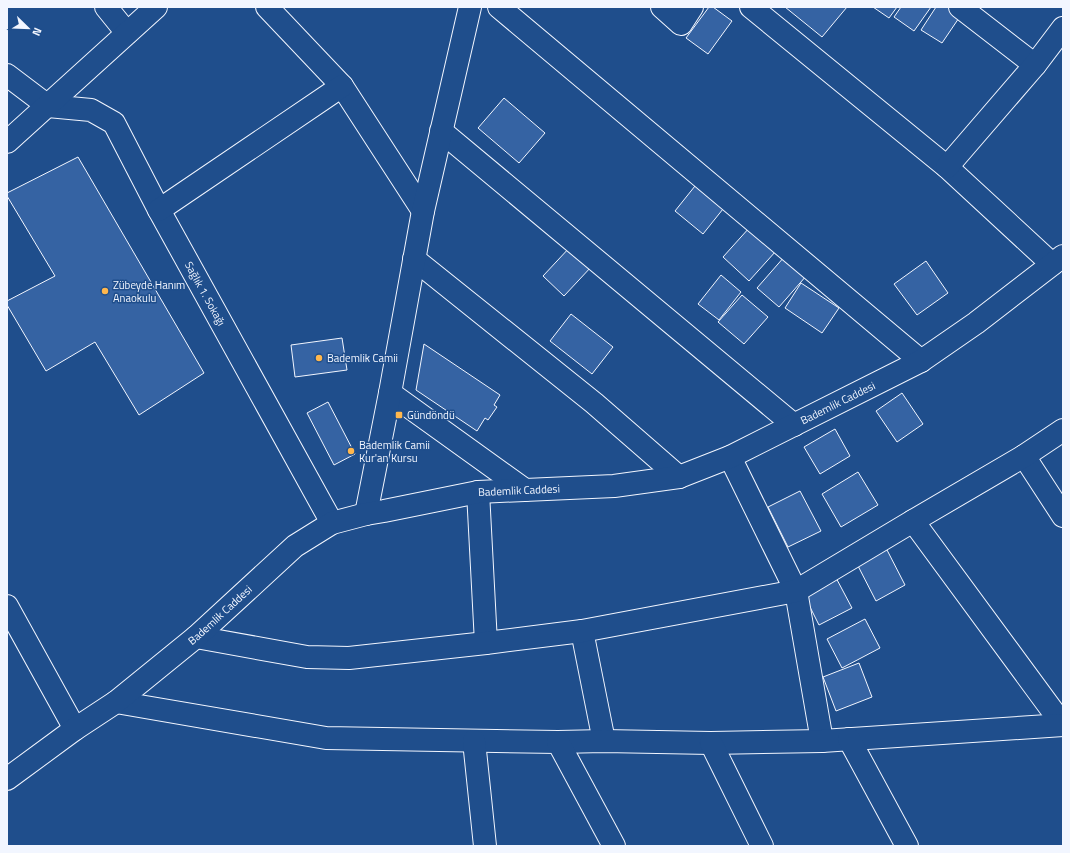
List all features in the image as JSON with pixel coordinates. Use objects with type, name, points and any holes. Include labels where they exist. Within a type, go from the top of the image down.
[{"type":"street","points":[[106,7],[127,33]]},
{"type":"street","points":[[7,142],[156,7]]},
{"type":"street","points":[[267,7],[342,86],[423,211]]},
{"type":"street","points":[[366,514],[390,393],[423,211],[470,7]]},
{"type":"street","points":[[499,7],[921,361]]},
{"type":"street","points":[[662,7],[680,24],[692,7]]},
{"type":"street","points":[[751,7],[948,167],[1058,260]]},
{"type":"street","points":[[960,7],[1035,65]]},
{"type":"street","points":[[948,167],[1035,65],[1063,28]]},
{"type":"street","points":[[7,75],[48,106]]},
{"type":"street","points":[[159,210],[342,86]]},
{"type":"street","name":"Sağlık 1. Sokağı","points":[[48,106],[91,110],[114,123],[159,210],[332,523]]},
{"type":"street","points":[[441,131],[794,425]]},
{"type":"street","points":[[414,259],[594,403],[679,477]]},
{"type":"street","name":"Bademlik Caddesi","points":[[7,780],[75,729],[116,702],[196,637],[295,546],[332,523],[366,514],[478,492],[614,486],[679,477],[730,457],[921,361],[976,323],[1058,260]]},
{"type":"street","points":[[390,393],[525,490]]},
{"type":"street","points":[[196,637],[307,657],[349,658],[582,631],[796,591],[1024,456],[1063,430]]},
{"type":"street","points":[[1024,456],[1063,516]]},
{"type":"street","points":[[730,457],[796,591],[822,741]]},
{"type":"street","points":[[478,492],[486,643]]},
{"type":"street","points":[[913,521],[1063,725]]},
{"type":"street","points":[[7,606],[75,729]]},
{"type":"street","points":[[582,631],[604,741]]},
{"type":"street","points":[[116,702],[326,738],[711,743],[822,741],[1063,725]]},
{"type":"street","points":[[848,739],[908,846]]},
{"type":"street","points":[[474,741],[485,846]]},
{"type":"street","points":[[558,742],[614,846]]},
{"type":"street","points":[[711,743],[762,846]]},
{"type":"building","points":[[709,7],[713,7],[732,21],[708,54],[686,38]]},
{"type":"building","points":[[785,7],[847,7],[822,37]]},
{"type":"building","points":[[873,7],[897,7],[889,18]]},
{"type":"building","points":[[901,7],[931,7],[914,31],[894,17]]},
{"type":"building","points":[[936,7],[955,7],[963,12],[942,43],[921,30]]},
{"type":"building","points":[[504,98],[545,133],[519,163],[478,128]]},
{"type":"building","name":"Zübeyde Hanım Anaokulu","points":[[78,157],[204,373],[139,415],[95,342],[46,371],[7,305],[7,301],[55,276],[7,196],[7,193]]},
{"type":"building","points":[[695,186],[723,209],[703,234],[675,211]]},
{"type":"building","points":[[750,227],[776,251],[749,281],[723,257]]},
{"type":"building","points":[[571,246],[592,266],[564,296],[543,276]]},
{"type":"building","points":[[785,256],[807,275],[779,307],[757,288]]},
{"type":"building","points":[[926,261],[948,293],[917,315],[894,284]]},
{"type":"building","points":[[721,275],[741,292],[719,320],[698,304]]},
{"type":"building","points":[[801,283],[839,308],[822,333],[785,308]]},
{"type":"building","points":[[742,295],[768,317],[744,344],[718,322]]},
{"type":"building","points":[[571,314],[613,347],[592,374],[550,341]]},
{"type":"building","name":"Bademlik Camii","points":[[342,338],[347,370],[295,377],[291,345]]},
{"type":"building","points":[[424,344],[500,395],[494,405],[497,407],[488,420],[485,418],[477,431],[416,390]]},
{"type":"building","points":[[902,393],[923,424],[897,442],[876,411]]},
{"type":"building","points":[[328,402],[355,454],[334,465],[307,413]]},
{"type":"building","points":[[835,429],[850,456],[820,474],[804,447]]},
{"type":"building","points":[[858,472],[878,505],[841,527],[822,494]]},
{"type":"building","points":[[800,491],[821,531],[788,547],[768,507]]},
{"type":"building","points":[[886,548],[905,585],[876,601],[857,564]]},
{"type":"building","points":[[834,574],[852,608],[819,625],[802,591]]},
{"type":"building","points":[[865,619],[880,648],[842,668],[827,639]]},
{"type":"building","points":[[859,663],[872,697],[836,711],[823,677]]},
{"type":"place","name":"Zübeyde Hanım Anaokulu","points":[[105,291]]},
{"type":"place","name":"Bademlik Camii","points":[[319,358]]},
{"type":"place","name":"Gündöndü","points":[[399,415]]},
{"type":"place","name":"Bademlik Camii Kur'an Kursu","points":[[351,451]]}]
